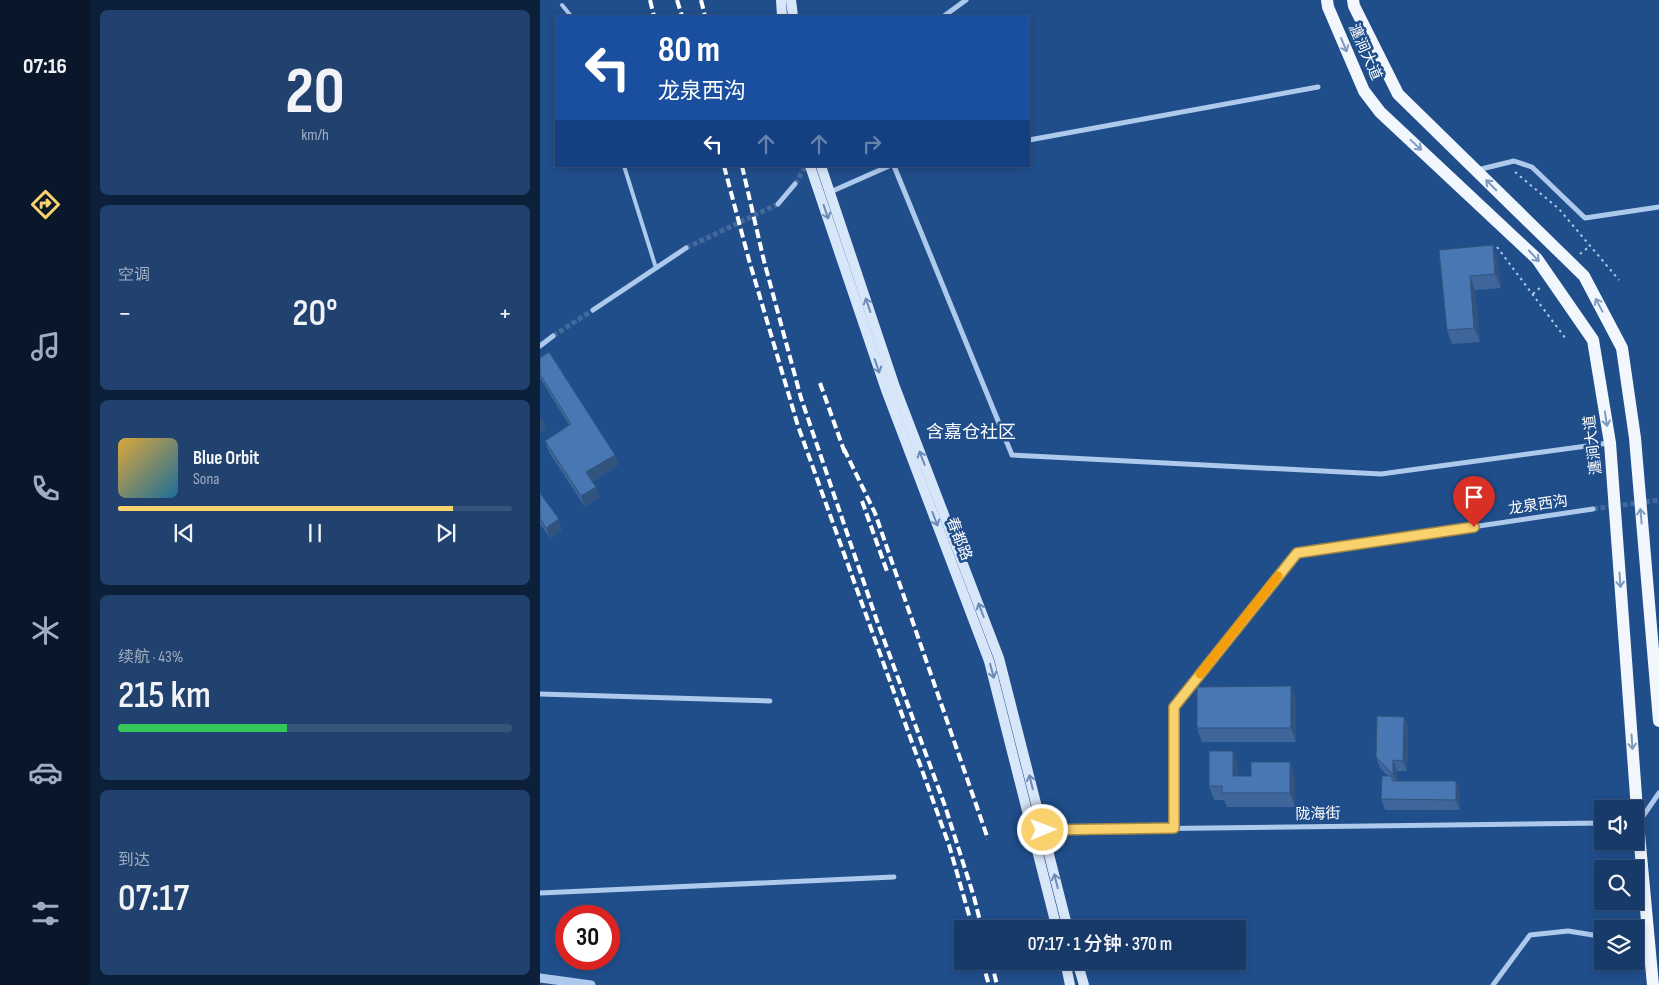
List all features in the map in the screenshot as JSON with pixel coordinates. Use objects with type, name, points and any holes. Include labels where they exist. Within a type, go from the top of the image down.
[{"type":"main road","points":[[781,0],[782,15]]},
{"type":"main road","points":[[791,0],[792,15]]},
{"type":"main road","name":"瀍涧大道","points":[[1327,0],[1328,8],[1364,91],[1380,112],[1537,259],[1593,340],[1610,443],[1635,800]]},
{"type":"main road","name":"瀍涧大道","points":[[1353,0],[1354,6],[1398,94],[1584,276],[1622,348],[1634,438],[1659,721]]},
{"type":"main road","name":"春都路","points":[[811,167],[825,194],[895,387],[999,658],[1038,831],[1055,920]]},
{"type":"main road","name":"春都路","points":[[821,167],[825,194]]},
{"type":"main road","name":"春都路","points":[[1038,831],[1065,920]]},
{"type":"main road","name":"瀍涧大道","points":[[1638,850],[1640,920]]},
{"type":"main road","name":"瀍涧大道","points":[[1644,949],[1652,985]]},
{"type":"main road","points":[[1067,970],[1070,985]]},
{"type":"main road","points":[[1079,970],[1083,984]]},
{"type":"street","points":[[945,15],[966,0]]},
{"type":"street","points":[[1030,140],[1318,87]]},
{"type":"street","points":[[1476,171],[1514,162],[1532,167],[1585,218],[1659,207]]},
{"type":"street","points":[[825,194],[888,167]]},
{"type":"street","points":[[894,167],[1012,455],[1381,474],[1610,443]]},
{"type":"street","points":[[778,204],[795,184]]},
{"type":"street","points":[[593,310],[686,248]]},
{"type":"street","points":[[540,346],[553,336]]},
{"type":"street","name":"龙泉西沟","points":[[1174,828],[1174,707],[1297,553],[1593,509]]},
{"type":"street","points":[[540,694],[770,701]]},
{"type":"street","points":[[1644,813],[1659,793]]},
{"type":"street","name":"陇海街","points":[[1038,831],[1594,823]]},
{"type":"street","points":[[540,893],[894,877]]},
{"type":"street","points":[[1493,985],[1530,935],[1568,931],[1594,934]]},
{"type":"street","points":[[540,978],[591,985]]},
{"type":"lane","points":[[562,5],[570,15]]},
{"type":"lane","points":[[624,167],[656,268]]},
{"type":"path","points":[[1515,172],[1559,209],[1619,280]]},
{"type":"path","points":[[1497,246],[1566,339]]},
{"type":"building","points":[[1493,245],[1495,274],[1470,276],[1474,328],[1447,330],[1439,250]]},
{"type":"building","points":[[549,352],[615,455],[586,472],[596,487],[581,496],[545,441],[571,424],[540,374],[540,358]]},
{"type":"building","points":[[540,493],[559,519],[546,528],[540,518]]},
{"type":"building","points":[[1291,686],[1291,728],[1197,728],[1197,687]]},
{"type":"building","points":[[1377,716],[1404,717],[1403,761],[1393,760],[1393,774],[1376,757]]},
{"type":"building","points":[[1209,751],[1233,751],[1233,776],[1251,776],[1251,762],[1290,762],[1290,793],[1222,793],[1222,786],[1209,786]]},
{"type":"building","points":[[1382,776],[1392,776],[1392,781],[1456,781],[1456,800],[1381,799]]},
{"type":"tunnel","points":[[795,184],[805,167]]},
{"type":"tunnel","points":[[686,248],[778,204]]},
{"type":"tunnel","points":[[553,336],[593,310]]},
{"type":"tunnel","points":[[1593,509],[1659,500]]},
{"type":"railway","points":[[650,0],[654,15]]},
{"type":"railway","points":[[677,0],[682,15]]},
{"type":"railway","points":[[701,0],[705,15]]},
{"type":"railway","points":[[724,167],[749,260],[798,426],[949,845],[970,920]]},
{"type":"railway","points":[[742,167],[764,261],[801,398],[876,618],[945,806],[980,920]]},
{"type":"railway","points":[[820,383],[846,456]]},
{"type":"railway","points":[[844,449],[875,513],[988,839]]},
{"type":"railway","points":[[862,501],[888,574]]},
{"type":"railway","points":[[985,970],[989,985]]},
{"type":"railway","points":[[993,970],[997,985]]},
{"type":"slow traffic","points":[[1200,674],[1278,576]]},
{"type":"district","name":"含嘉仓社区","points":[[971,432]]},
{"type":"route","points":[[1043,830],[1174,828],[1174,707],[1297,553],[1474,527]]}]
